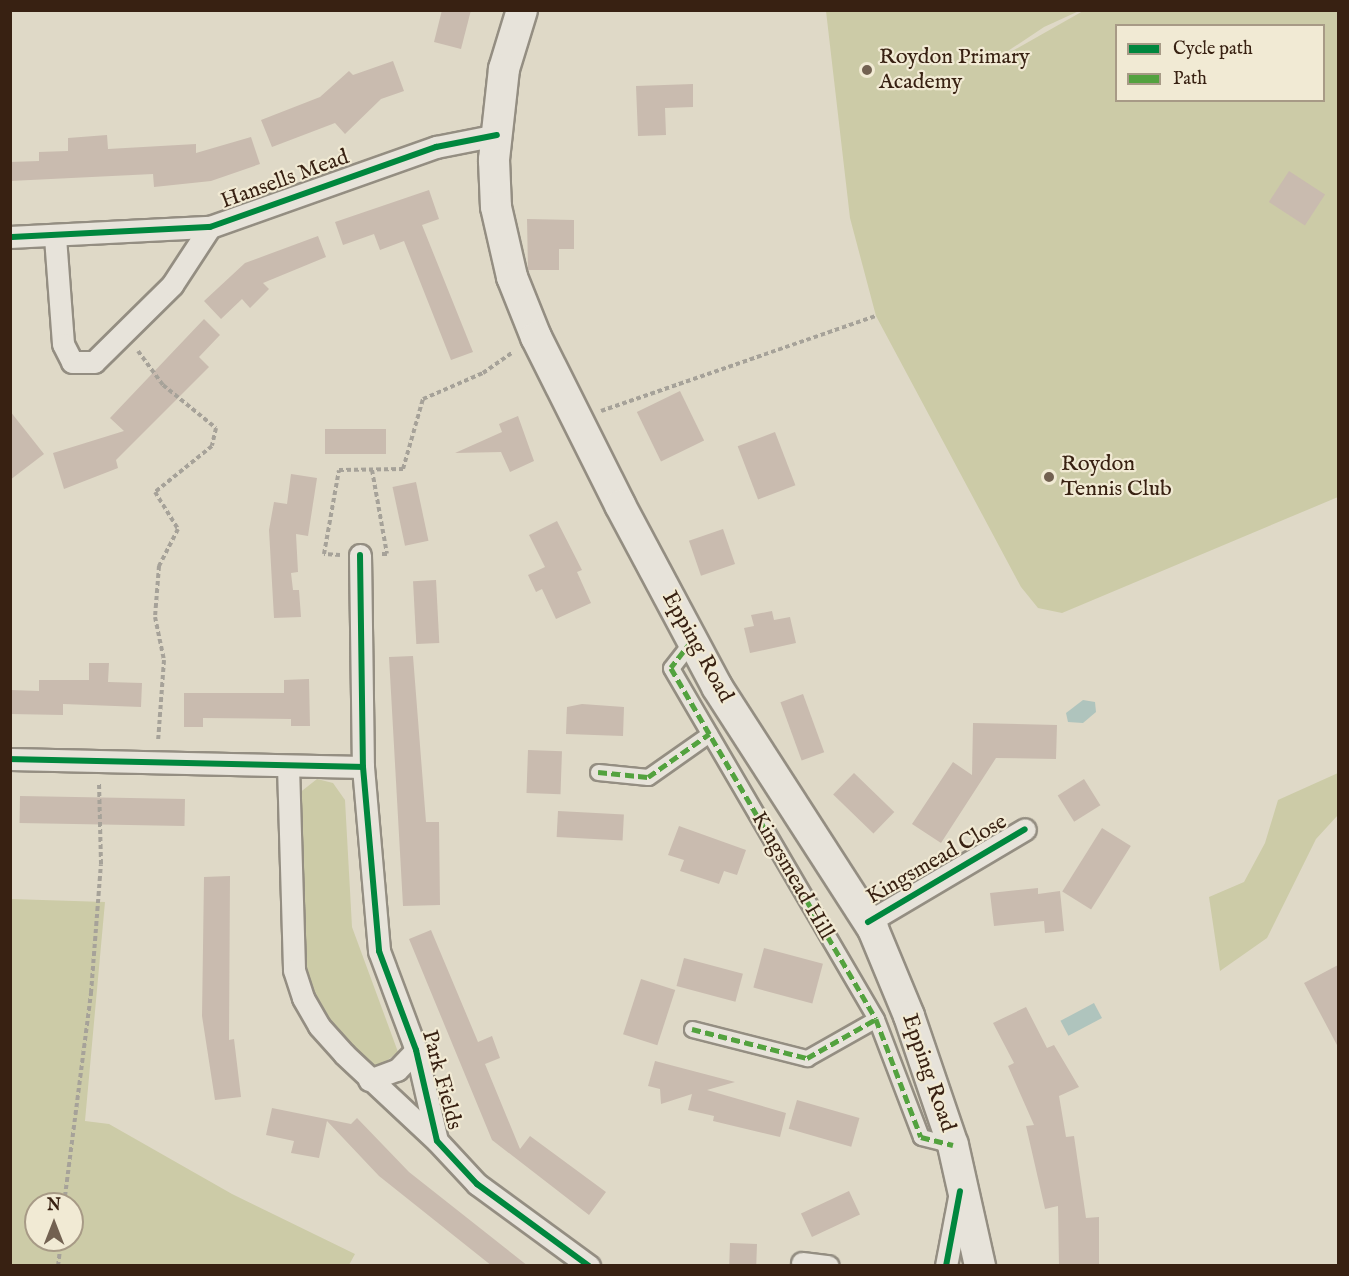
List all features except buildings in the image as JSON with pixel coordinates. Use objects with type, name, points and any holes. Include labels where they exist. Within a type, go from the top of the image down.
[{"type":"main road","name":"Epping Road","points":[[522,10],[504,69],[497,135],[496,207],[512,277],[536,337],[717,687],[868,922],[909,1016],[953,1145],[960,1191],[980,1266]]},
{"type":"street","name":"Hansells Mead","points":[[10,237],[55,237],[210,227],[436,147],[497,135]]},
{"type":"street","name":"Hansells Mead","points":[[55,237],[63,344],[72,362],[94,362],[125,335],[172,285],[210,227]]},
{"type":"street","name":"Park Fields","points":[[360,555],[363,767],[379,951],[416,1050],[437,1141]]},
{"type":"street","name":"Kingsmead Hill","points":[[692,641],[671,668],[876,1019],[921,1137],[953,1145]]},
{"type":"street","points":[[598,772],[648,777],[709,734]]},
{"type":"street","points":[[10,759],[156,760],[363,767]]},
{"type":"street","name":"Park Fields","points":[[288,766],[294,970],[303,998],[319,1026],[369,1080],[437,1141],[477,1184],[589,1266]]},
{"type":"street","name":"Kingsmead Close","points":[[868,922],[1025,829]]},
{"type":"street","points":[[692,1029],[807,1058],[876,1019]]},
{"type":"street","name":"Park Fields","points":[[369,1080],[397,1070],[416,1050]]},
{"type":"street","points":[[946,1266],[960,1191]]},
{"type":"street","points":[[802,1263],[828,1266]]},
{"type":"path","points":[[578,419],[876,316]]},
{"type":"path","points":[[125,335],[163,385],[216,428],[212,446],[155,492],[178,529],[159,566],[155,617],[164,660],[156,760]]},
{"type":"path","points":[[372,470],[387,554],[324,555],[339,470],[372,470],[403,470],[423,399],[483,373],[536,337]]},
{"type":"path","points":[[66,1192],[79,1109],[101,864],[98,759]]},
{"type":"green space","points":[[826,11],[1079,11],[1044,27],[984,67],[1083,11],[1338,11],[1338,497],[1062,613],[1038,608],[1021,587],[876,316],[850,218]]},
{"type":"green space","points":[[1338,773],[1338,815],[1316,839],[1267,938],[1220,971],[1209,897],[1244,882],[1265,843],[1278,800]]},
{"type":"green space","points":[[317,779],[333,783],[345,800],[352,927],[398,1052],[375,1070],[303,998],[298,794]]},
{"type":"green space","points":[[11,899],[105,902],[85,1121],[109,1124],[232,1194],[355,1254],[349,1265],[11,1265]]},
{"type":"water","points":[[1083,700],[1095,702],[1096,712],[1083,723],[1068,722],[1066,713]]},
{"type":"water","points":[[1094,1003],[1102,1018],[1068,1036],[1060,1021]]},
{"type":"marked path","points":[[692,641],[671,668],[876,1019]]},
{"type":"marked path","points":[[598,772],[648,777],[709,734]]},
{"type":"marked path","points":[[692,1029],[807,1058],[876,1019],[921,1137],[953,1145]]},
{"type":"cycle path","points":[[10,237],[210,227],[436,147],[497,135]]},
{"type":"cycle path","points":[[360,555],[363,767],[379,951],[416,1050],[437,1141],[477,1184],[589,1266]]},
{"type":"cycle path","points":[[10,759],[363,767]]},
{"type":"cycle path","points":[[868,922],[1025,829]]},
{"type":"cycle path","points":[[946,1266],[960,1191]]},
{"type":"place","name":"Roydon Primary Academy","points":[[867,70]]},
{"type":"place","name":"Roydon Tennis Club","points":[[1049,477]]}]
